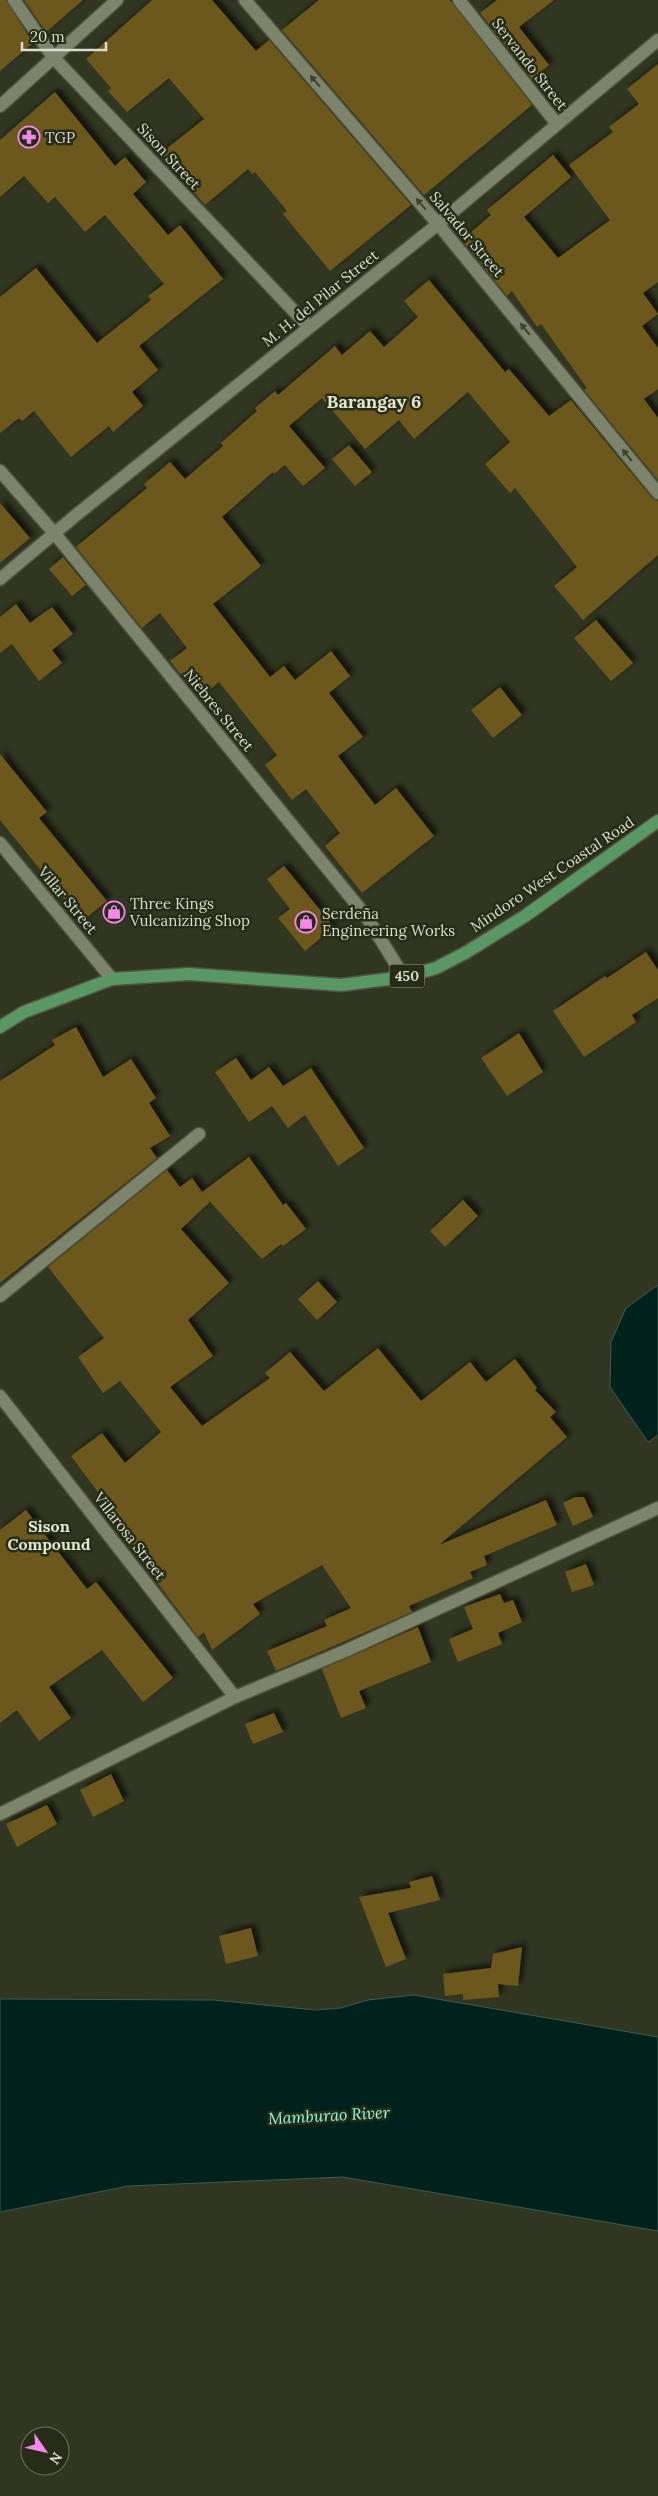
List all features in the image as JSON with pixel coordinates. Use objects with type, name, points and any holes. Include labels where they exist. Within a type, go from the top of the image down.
[{"type":"main road","name":"Mindoro West Coastal Road","points":[[0,1027],[24,1012],[112,978],[189,974],[341,985],[404,978],[436,968],[465,953],[525,916],[658,821]]},
{"type":"street","name":"Sison Street","points":[[14,0],[54,57],[309,327]]},
{"type":"street","points":[[0,106],[117,0]]},
{"type":"street","name":"Salvador Street","points":[[245,0],[438,224],[658,493]]},
{"type":"street","name":"Servando Street","points":[[459,0],[557,124]]},
{"type":"street","name":"M. H. del Pilar Street","points":[[0,579],[438,224],[658,40]]},
{"type":"street","name":"Niebres Street","points":[[0,471],[54,534],[366,916],[404,978]]},
{"type":"street","name":"Villar Street","points":[[0,843],[112,978]]},
{"type":"street","points":[[0,1296],[200,1134]]},
{"type":"street","name":"Villarosa Street","points":[[0,1396],[235,1696]]},
{"type":"street","points":[[0,1814],[235,1696],[345,1651],[658,1508]]},
{"type":"water","points":[[658,1285],[658,1435],[648,1442],[610,1387],[611,1342],[626,1308]]},
{"type":"water","name":"Mamburao River","points":[[414,1995],[658,2037],[658,2231],[343,2177],[128,2186],[0,2212],[0,1999],[214,2000],[315,2010],[341,2008],[368,2000]]},
{"type":"building","points":[[0,0],[6,0],[33,43],[0,71]]},
{"type":"building","points":[[24,0],[83,0],[46,32]]},
{"type":"building","points":[[152,0],[212,0],[256,51],[269,40],[411,205],[330,271],[283,214],[287,211],[255,172],[252,174],[248,169],[205,205],[161,153],[204,119],[169,78],[127,112],[108,91],[111,88],[86,59]]},
{"type":"building","points":[[319,0],[450,0],[532,105],[424,195],[282,30]]},
{"type":"building","points":[[497,0],[554,0],[519,27],[549,65],[532,79],[480,13]]},
{"type":"building","points":[[658,64],[658,282],[643,293],[658,314],[642,326],[658,348],[658,389],[644,399],[658,418],[658,480],[584,390],[587,388],[541,324],[537,327],[512,291],[507,296],[462,240],[491,215],[487,210],[553,155],[571,177],[524,217],[558,258],[610,220],[569,165],[613,132],[609,127],[639,104],[627,89]]},
{"type":"building","points":[[55,92],[115,166],[125,157],[146,182],[133,194],[168,235],[180,225],[223,279],[139,346],[158,370],[132,392],[143,406],[113,432],[109,426],[71,457],[34,411],[22,421],[19,418],[0,433],[0,297],[36,268],[97,343],[151,300],[148,296],[164,284],[105,215],[85,232],[55,197],[48,203],[24,176],[0,197],[0,140]]},
{"type":"building","points":[[429,280],[505,372],[509,369],[549,416],[571,400],[652,498],[658,501],[658,555],[583,620],[554,586],[577,567],[515,488],[510,493],[485,464],[510,442],[468,392],[414,439],[399,420],[365,449],[322,398],[289,426],[325,468],[303,486],[285,465],[274,474],[273,472],[222,517],[261,566],[213,604],[270,677],[284,666],[295,680],[331,651],[350,676],[329,693],[363,737],[338,756],[375,805],[396,788],[434,836],[362,893],[325,846],[340,833],[306,789],[292,800],[265,765],[277,755],[219,682],[200,698],[170,661],[187,648],[160,613],[142,628],[76,547],[147,488],[144,484],[170,462],[185,479],[223,446],[221,443],[257,411],[255,408],[275,391],[278,395],[335,346],[342,355],[370,331],[384,347],[418,317],[404,301]]},
{"type":"building","points":[[349,445],[372,472],[355,486],[332,459]]},
{"type":"building","points":[[0,503],[30,538],[0,563]]},
{"type":"building","points":[[63,557],[86,585],[72,596],[49,569]]},
{"type":"building","points":[[16,604],[30,623],[52,607],[73,634],[52,650],[62,663],[39,681],[12,644],[0,653],[0,617]]},
{"type":"building","points":[[596,620],[633,663],[611,681],[574,638]]},
{"type":"building","points":[[500,687],[522,715],[493,738],[471,710]]},
{"type":"building","points":[[0,754],[47,812],[39,818],[107,901],[82,921],[0,820]]},
{"type":"building","name":"Serdeña Engineering Works","points":[[284,866],[334,927],[305,951],[278,918],[290,909],[267,879]]},
{"type":"building","points":[[646,952],[658,970],[658,998],[632,1015],[636,1022],[584,1057],[553,1011],[605,976],[607,978]]},
{"type":"building","points":[[76,1027],[103,1077],[131,1059],[156,1098],[149,1103],[170,1136],[150,1148],[157,1158],[0,1283],[0,1081],[55,1045],[52,1040]]},
{"type":"building","points":[[519,1033],[543,1072],[507,1096],[481,1058]]},
{"type":"building","points":[[236,1058],[251,1080],[269,1067],[283,1086],[311,1068],[364,1148],[338,1166],[305,1115],[288,1128],[272,1106],[249,1122],[215,1072]]},
{"type":"building","points":[[249,1157],[283,1205],[286,1203],[306,1229],[283,1246],[281,1244],[262,1259],[205,1196],[210,1202],[181,1229],[229,1283],[188,1320],[213,1356],[170,1387],[202,1426],[270,1378],[265,1373],[290,1352],[324,1391],[378,1348],[421,1401],[470,1362],[486,1382],[515,1359],[537,1388],[535,1390],[556,1412],[550,1417],[567,1437],[439,1545],[546,1500],[557,1525],[484,1556],[487,1565],[470,1572],[473,1578],[409,1606],[412,1612],[276,1671],[267,1651],[327,1626],[324,1620],[351,1608],[322,1565],[253,1604],[260,1614],[212,1650],[204,1632],[198,1637],[130,1546],[103,1505],[106,1503],[71,1456],[102,1433],[125,1463],[161,1432],[120,1381],[103,1393],[78,1357],[104,1338],[48,1267],[167,1170],[180,1187],[192,1178],[202,1192]]},
{"type":"building","points":[[463,1200],[478,1216],[445,1247],[430,1231]]},
{"type":"building","points":[[318,1281],[337,1302],[317,1320],[298,1299]]},
{"type":"building","points":[[575,1497],[584,1497],[593,1517],[573,1526],[563,1503]]},
{"type":"building","points":[[26,1510],[87,1589],[96,1582],[173,1678],[143,1702],[102,1650],[49,1687],[71,1718],[39,1741],[17,1710],[0,1723],[0,1530]]},
{"type":"building","points":[[586,1564],[594,1585],[572,1592],[565,1572]]},
{"type":"building","points":[[500,1594],[504,1603],[513,1600],[522,1622],[498,1633],[502,1644],[458,1662],[449,1639],[473,1629],[464,1607]]},
{"type":"building","points":[[418,1627],[431,1662],[359,1691],[366,1708],[341,1718],[322,1669]]},
{"type":"building","points":[[274,1713],[283,1732],[253,1744],[245,1724]]},
{"type":"building","points":[[111,1774],[124,1801],[93,1817],[80,1790]]},
{"type":"building","points":[[47,1805],[57,1824],[17,1847],[6,1824]]},
{"type":"building","points":[[432,1876],[440,1900],[388,1913],[406,1959],[386,1967],[359,1897],[411,1888],[409,1882]]},
{"type":"building","points":[[251,1928],[258,1956],[226,1964],[219,1936]]},
{"type":"building","points":[[522,1947],[518,1986],[498,1984],[499,1997],[463,2000],[463,1994],[445,1996],[443,1974],[491,1968],[493,1954]]},
{"type":"place","name":"TGP","points":[[29,137]]},
{"type":"place","name":"Three Kings Vulcanizing Shop","points":[[114,912]]},
{"type":"place","name":"Serdeña Engineering Works","points":[[306,922]]},
{"type":"district","name":"Barangay 6","points":[[374,401]]},
{"type":"district","name":"Sison Compound","points":[[49,1535]]}]
